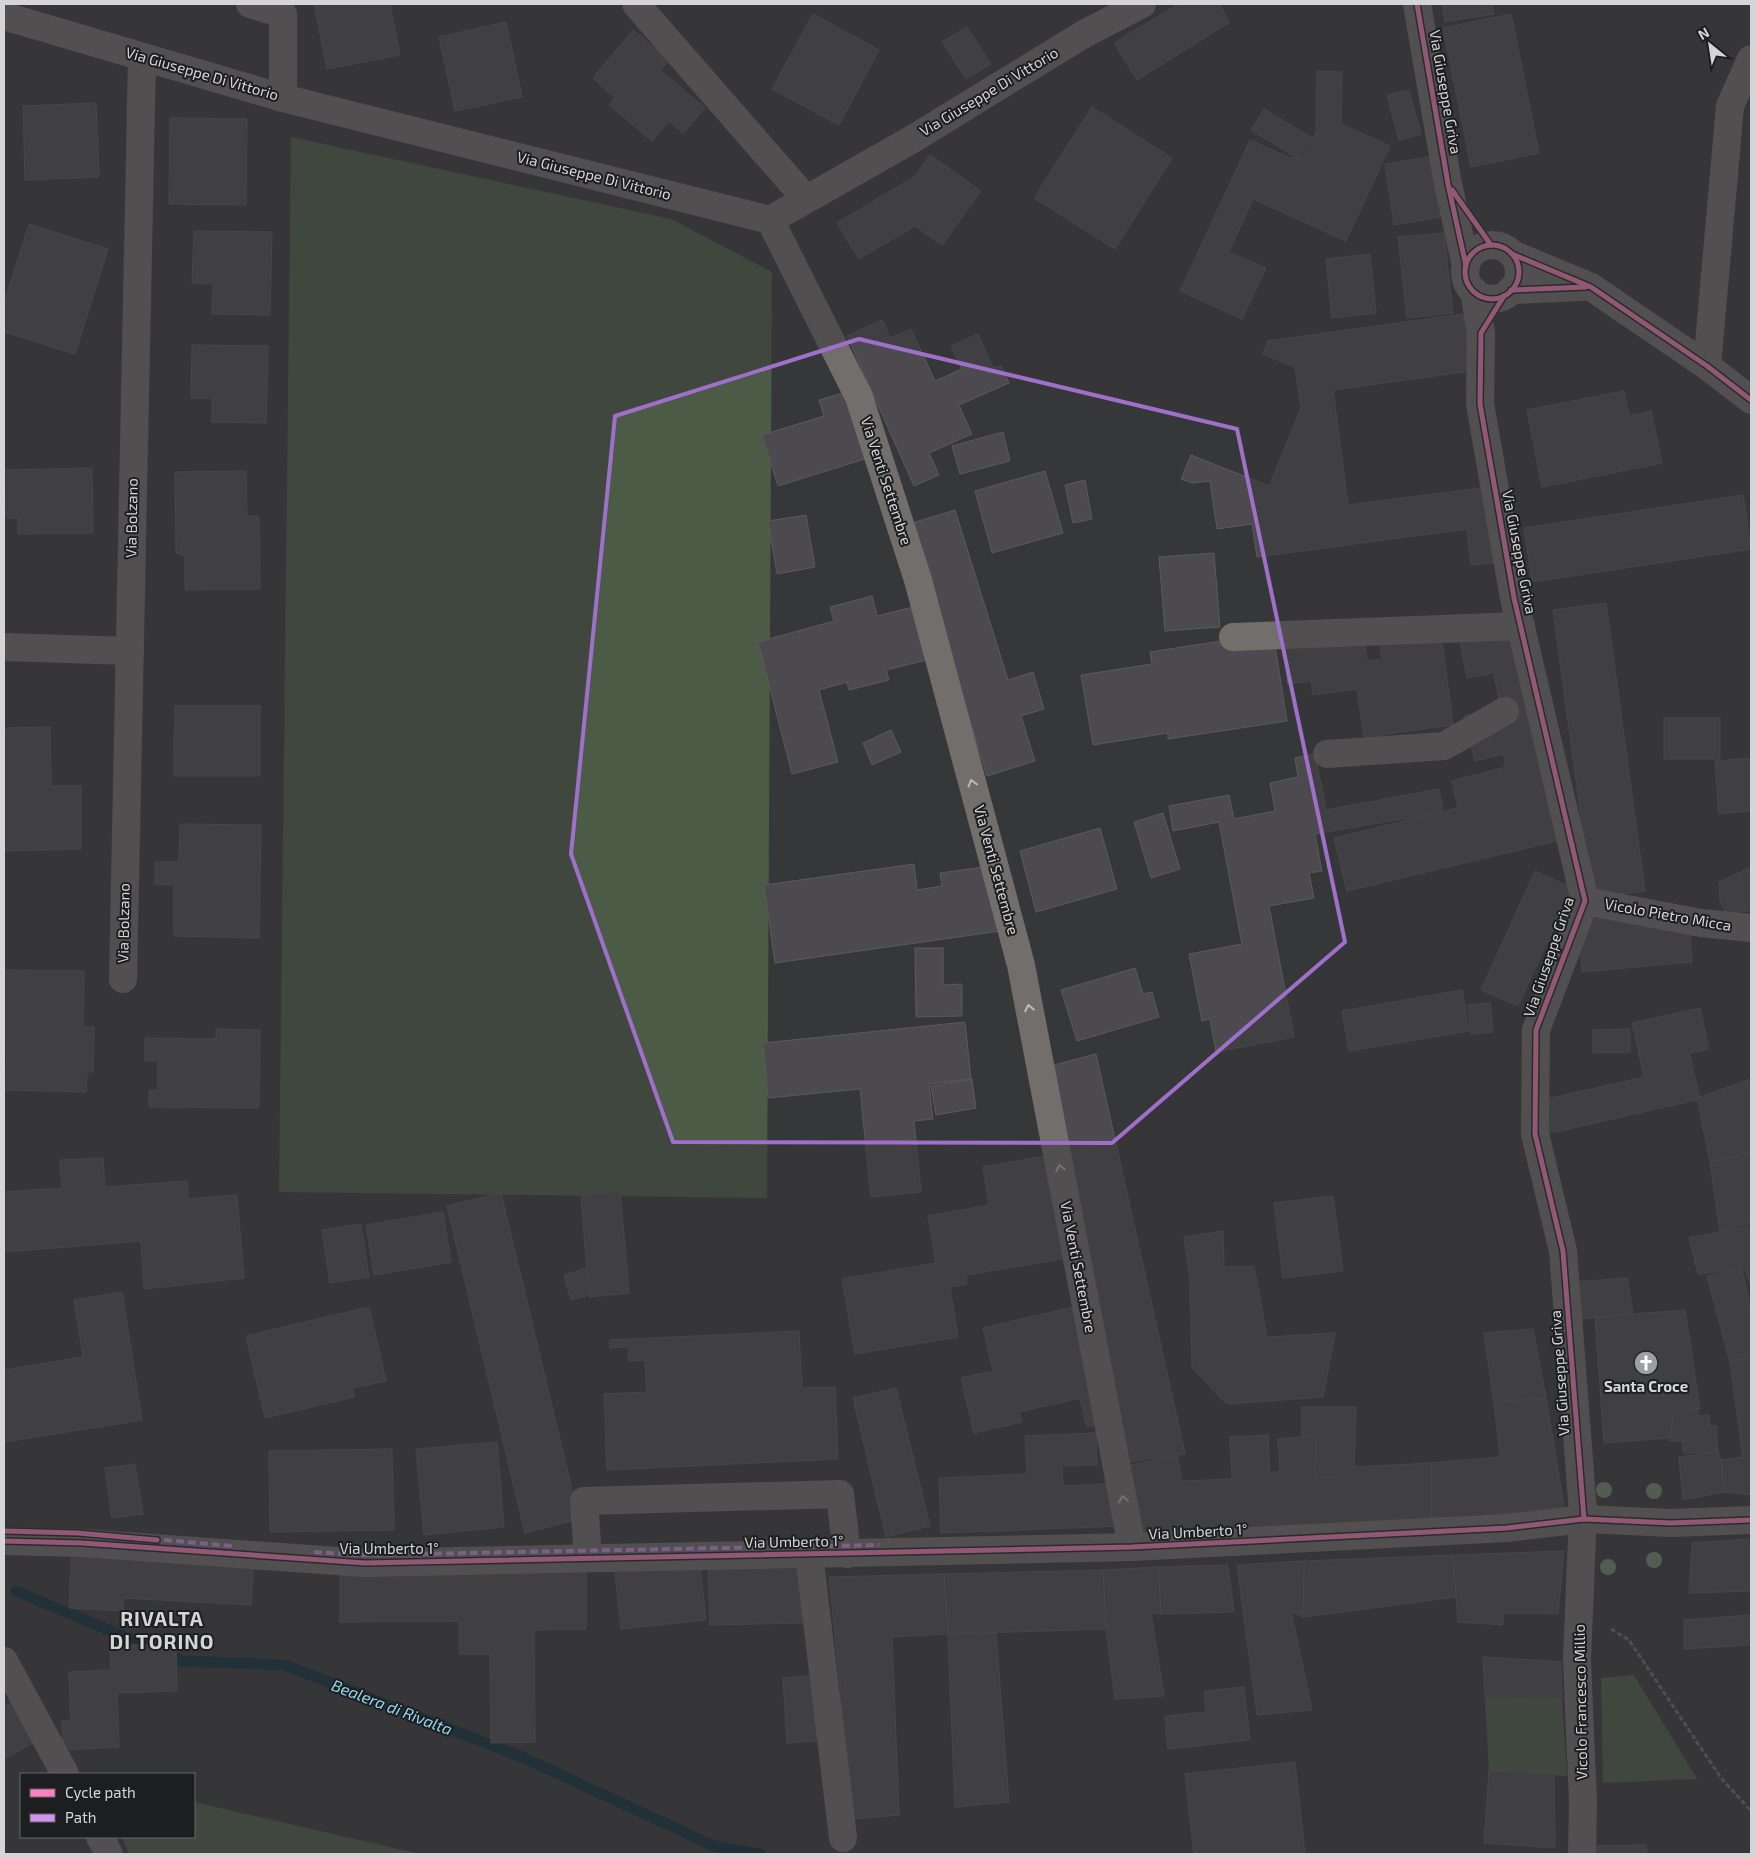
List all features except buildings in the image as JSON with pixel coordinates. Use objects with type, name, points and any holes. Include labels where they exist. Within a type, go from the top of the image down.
[{"type":"street","points":[[250,4],[284,14],[283,98]]},
{"type":"street","points":[[636,4],[806,199]]},
{"type":"street","name":"Via Giuseppe Di Vittorio","points":[[9,12],[142,57],[283,98],[770,220],[911,140],[1084,34],[1142,4]]},
{"type":"street","name":"Via Giuseppe Griva","points":[[1417,4],[1448,184],[1481,333],[1480,404],[1521,626],[1585,901],[1536,1030],[1535,1134],[1563,1251],[1584,1519]]},
{"type":"street","name":"Via Bolzano","points":[[123,980],[142,57]]},
{"type":"street","points":[[1707,366],[1730,106],[1751,59]]},
{"type":"street","name":"Via Giuseppe Griva","points":[[1448,184],[1502,249]]},
{"type":"street","name":"Via Venti Settembre","points":[[770,220],[859,396],[918,580],[1021,965],[1132,1547]]},
{"type":"street","points":[[1591,287],[1508,293],[1489,298],[1470,279],[1475,251],[1502,249],[1591,287],[1707,366],[1751,400]]},
{"type":"street","points":[[1481,333],[1516,284],[1519,269],[1502,249]]},
{"type":"street","points":[[1233,637],[1521,626]]},
{"type":"street","points":[[4,647],[130,651]]},
{"type":"street","points":[[1326,754],[1444,746],[1505,711]]},
{"type":"street","name":"Vicolo Pietro Micca","points":[[1585,901],[1701,922],[1751,928]]},
{"type":"street","points":[[588,1558],[584,1501],[840,1494],[847,1554]]},
{"type":"street","name":"Via Umberto 1°","points":[[4,1541],[82,1543],[365,1563],[1132,1547],[1507,1528],[1584,1519],[1671,1524],[1751,1520]]},
{"type":"street","name":"Vicolo Francesco Millio","points":[[1582,1854],[1583,1802],[1577,1660],[1584,1519]]},
{"type":"street","points":[[809,1554],[843,1838]]},
{"type":"street","points":[[4,1661],[64,1773]]},
{"type":"street","points":[[101,1838],[109,1854]]},
{"type":"path","points":[[1580,1610],[1629,1640],[1721,1778],[1751,1812]]},
{"type":"highlighted area","points":[[859,339],[1237,429],[1345,942],[1112,1143],[673,1142],[571,854],[615,416]]},
{"type":"green space","points":[[291,137],[671,219],[772,272],[767,1198],[279,1192]]},
{"type":"green space","points":[[1634,1675],[1697,1779],[1603,1783],[1601,1678]]},
{"type":"green space","points":[[1485,1698],[1562,1699],[1567,1776],[1489,1771]]},
{"type":"green space","points":[[195,1802],[420,1854],[129,1854],[122,1838],[195,1838]]},
{"type":"waterway","name":"Bealera di Rivalta","points":[[16,1591],[182,1661],[285,1665],[522,1757],[714,1846],[760,1854]]},
{"type":"tunnel","points":[[1505,711],[1539,706]]},
{"type":"marked path","points":[[152,1539],[232,1546]]},
{"type":"marked path","points":[[314,1552],[363,1555],[879,1545]]},
{"type":"cycle path","points":[[1417,4],[1448,184],[1466,266]]},
{"type":"cycle path","points":[[1452,190],[1491,245]]},
{"type":"cycle path","points":[[1492,245],[1502,247],[1511,253],[1517,262],[1519,272],[1517,282],[1511,291],[1502,297],[1492,299],[1482,297],[1473,291],[1467,282],[1465,272],[1467,262],[1473,253],[1482,247],[1492,245]]},
{"type":"cycle path","points":[[1512,254],[1591,287],[1707,366],[1751,400]]},
{"type":"cycle path","points":[[1511,290],[1586,287]]},
{"type":"cycle path","points":[[1504,296],[1481,333],[1480,404],[1514,598],[1585,901],[1536,1030],[1535,1134],[1563,1251],[1584,1519]]},
{"type":"cycle path","points":[[4,1541],[82,1543],[365,1563],[1132,1547],[1507,1528],[1584,1519],[1671,1523],[1751,1520]]},
{"type":"cycle path","points":[[4,1531],[78,1533],[157,1540]]},
{"type":"place","name":"Santa Croce","points":[[1646,1363]]},
{"type":"district","name":"RIVALTA DI TORINO","points":[[162,1630]]}]
